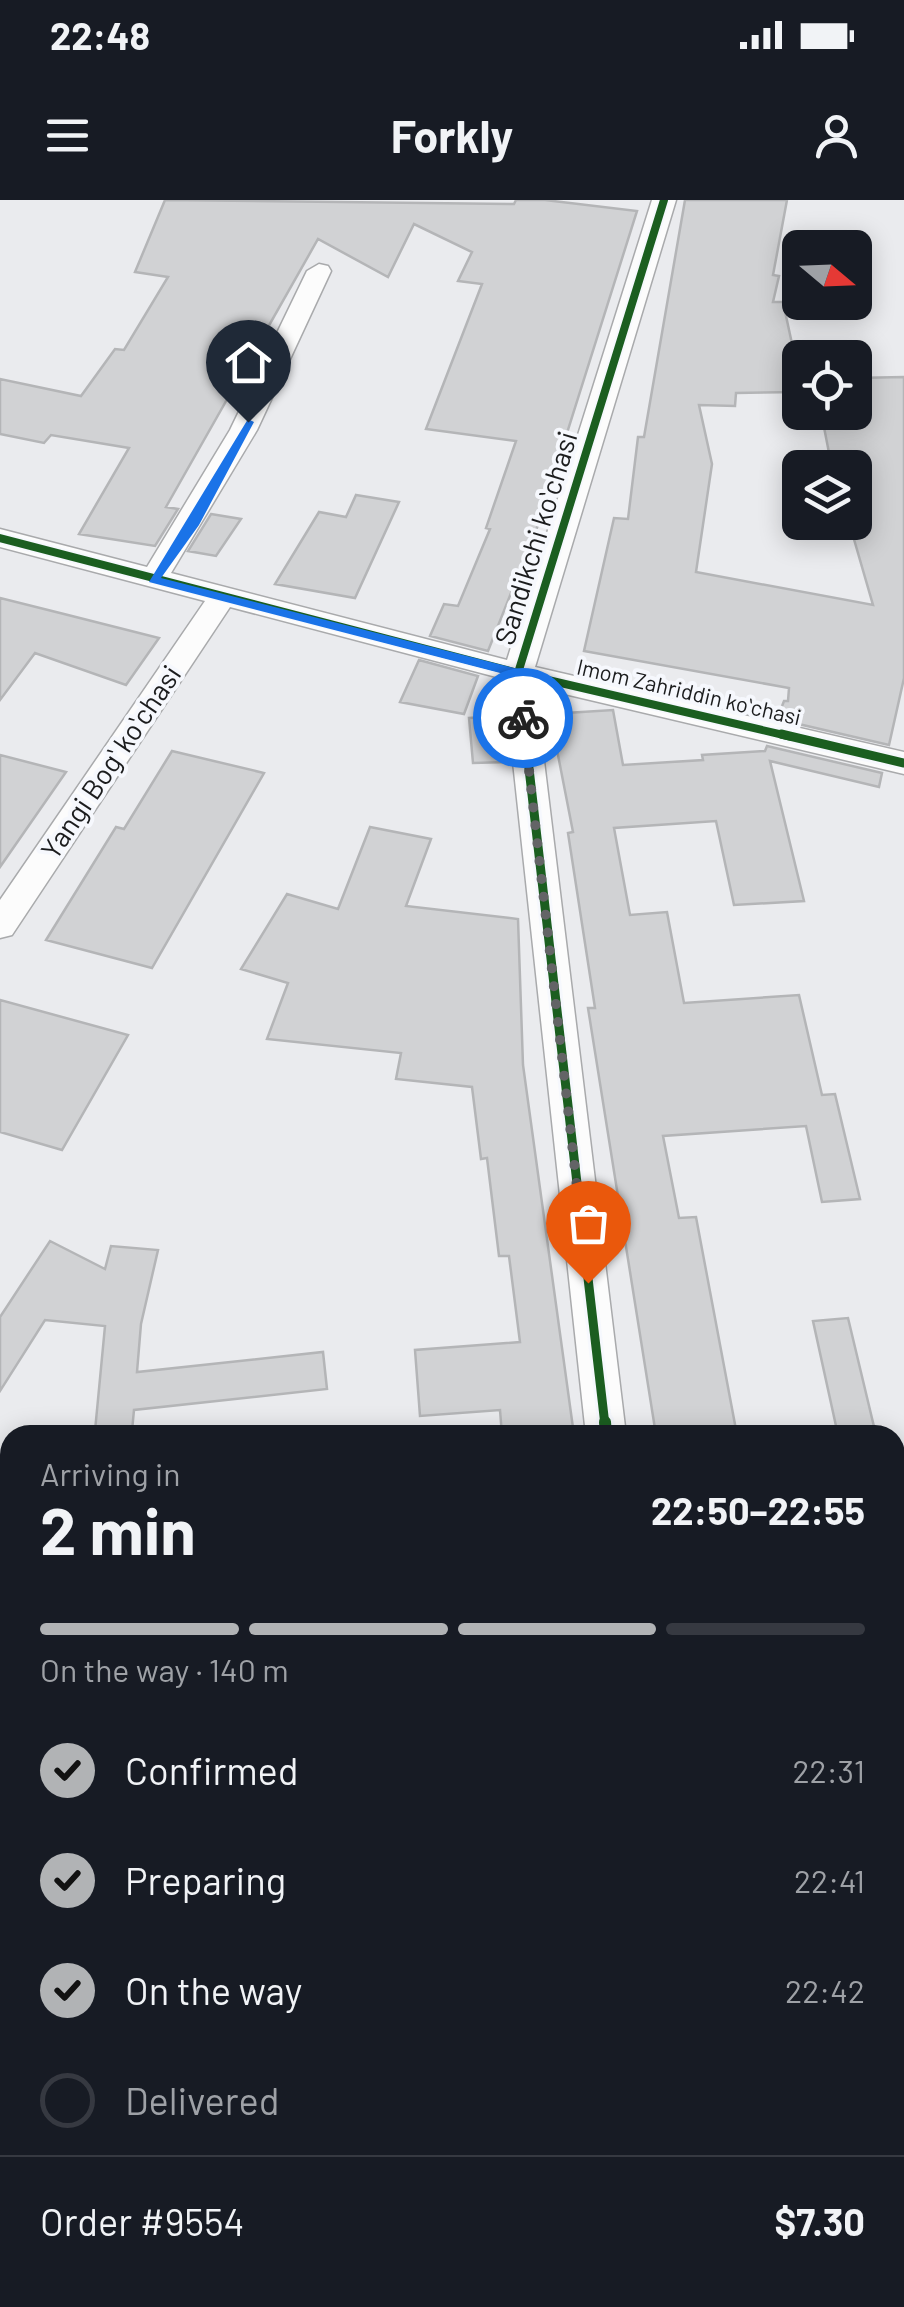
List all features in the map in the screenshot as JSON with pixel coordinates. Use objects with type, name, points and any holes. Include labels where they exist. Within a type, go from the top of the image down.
[{"type":"street","name":"Sandikchi koʻchasi","points":[[605,1425],[518,674],[664,200]]},
{"type":"street","points":[[153,580],[193,525],[267,388],[319,272]]},
{"type":"street","name":"Imom Zahriddin koʻchasi","points":[[0,538],[518,674],[904,762]]},
{"type":"street","name":"Yangi Bogʻ koʻchasi","points":[[0,926],[222,598]]},
{"type":"building","points":[[165,200],[514,204],[516,200],[545,200],[637,211],[538,525],[488,651],[430,636],[444,604],[458,606],[490,529],[486,528],[516,441],[426,429],[482,284],[458,281],[472,252],[414,224],[388,277],[318,239],[166,507],[178,509],[155,546],[79,534],[129,448],[51,435],[44,443],[0,434],[0,379],[81,396],[115,349],[124,350],[168,277],[135,272]]},
{"type":"building","points":[[685,200],[787,200],[773,275],[779,276],[773,302],[782,302],[782,320],[787,320],[791,340],[782,340],[782,392],[736,393],[735,406],[699,405],[712,464],[696,572],[873,605],[854,540],[872,540],[872,450],[828,450],[825,430],[872,430],[872,378],[904,377],[904,678],[889,745],[777,719],[784,701],[788,701],[789,688],[584,651],[614,518],[628,519],[638,437],[644,437]]},
{"type":"building","points":[[356,495],[399,502],[355,598],[275,584],[319,512],[346,517]]},
{"type":"building","points":[[211,514],[241,519],[216,556],[188,551]]},
{"type":"building","points":[[0,598],[159,638],[126,685],[35,653],[0,700]]},
{"type":"building","points":[[419,660],[478,676],[464,714],[400,702]]},
{"type":"building","points":[[613,710],[623,765],[703,760],[702,755],[765,751],[767,746],[882,773],[879,787],[770,761],[804,901],[734,905],[716,821],[614,828],[630,915],[667,912],[684,1003],[799,995],[822,1095],[835,1094],[860,1199],[822,1202],[806,1126],[663,1136],[679,1218],[696,1217],[735,1425],[654,1425],[588,1008],[595,1008],[568,833],[573,832],[550,714]]},
{"type":"building","points":[[504,716],[509,762],[473,763],[469,718]]},
{"type":"building","points":[[172,751],[264,773],[152,968],[46,940],[116,827],[124,829]]},
{"type":"building","points":[[0,755],[66,772],[0,867]]},
{"type":"building","points":[[370,827],[431,839],[406,906],[518,919],[523,1065],[573,1425],[501,1425],[500,1410],[420,1416],[415,1350],[520,1342],[509,1256],[499,1256],[487,1158],[481,1159],[472,1087],[396,1079],[401,1053],[267,1039],[288,983],[241,969],[287,894],[338,909]]},
{"type":"building","points":[[0,1000],[128,1035],[62,1150],[0,1132]]},
{"type":"building","points":[[50,1241],[105,1269],[111,1246],[158,1250],[141,1324],[137,1372],[323,1352],[327,1389],[134,1410],[133,1425],[96,1425],[105,1326],[45,1320],[0,1391],[0,1317]]},
{"type":"building","points":[[848,1318],[874,1425],[836,1425],[813,1321]]},
{"type":"cycle path","points":[[605,1425],[518,673],[664,200]]},
{"type":"cycle path","points":[[0,538],[518,673],[904,763]]},
{"type":"way so far","points":[[523,718],[588,1283]]},
{"type":"route","points":[[248,422],[193,525],[153,580],[518,674],[523,718]]}]
